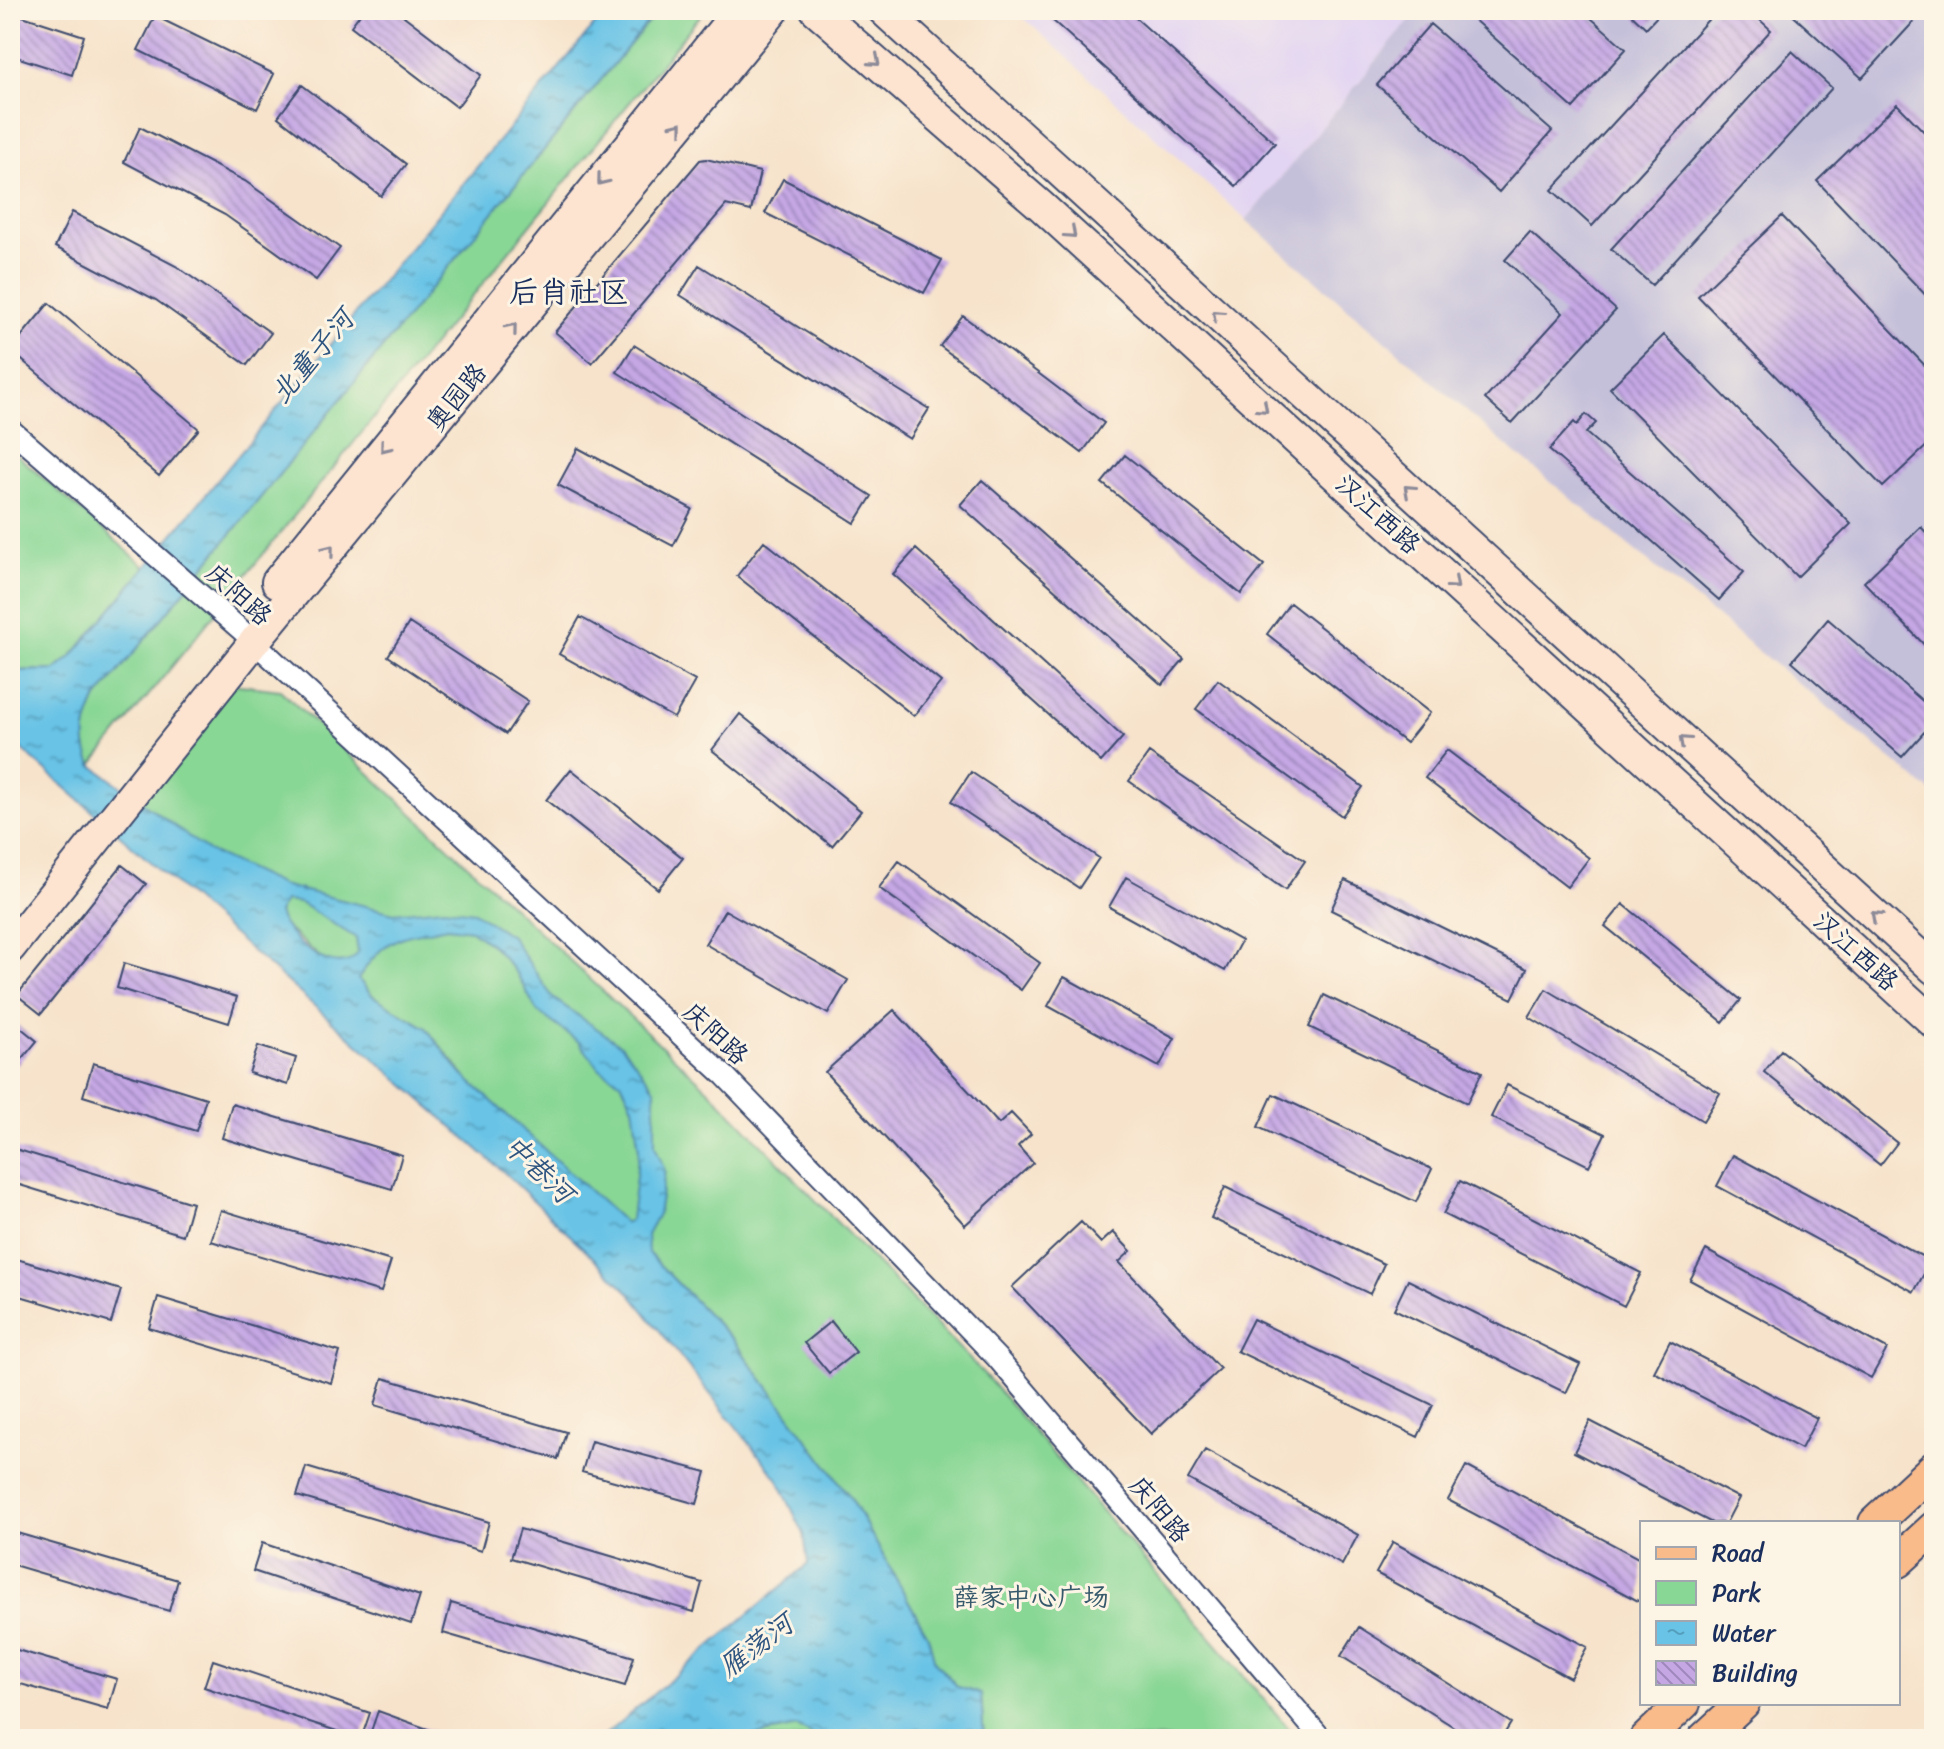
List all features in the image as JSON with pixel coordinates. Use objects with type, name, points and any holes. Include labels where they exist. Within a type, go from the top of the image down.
[{"type":"main road","name":"奥园路","points":[[88,837],[739,10]]},
{"type":"main road","name":"奥园路","points":[[247,636],[774,10]]},
{"type":"main road","name":"汉江西路","points":[[816,10],[1040,205],[1934,1023]]},
{"type":"main road","name":"汉江西路","points":[[883,10],[1934,969]]},
{"type":"main road","points":[[10,919],[88,837]]},
{"type":"main road","points":[[10,948],[88,837]]},
{"type":"main road","points":[[1877,1521],[1934,1468]]},
{"type":"main road","points":[[1900,1559],[1934,1528]]},
{"type":"main road","points":[[1646,1739],[1682,1705]]},
{"type":"main road","points":[[1704,1739],[1741,1705]]},
{"type":"street","name":"庆阳路","points":[[10,429],[247,636],[736,1087],[997,1358],[1322,1739]]},
{"type":"shaded area","points":[[1015,10],[1418,10],[1246,220]]},
{"type":"shaded area","points":[[1418,10],[1934,10],[1934,794],[1509,448],[1246,220]]},
{"type":"green space","points":[[658,10],[698,10],[700,16],[92,765],[86,748],[86,732],[97,698]]},
{"type":"green space","points":[[10,449],[146,567],[73,655],[55,670],[10,671]]},
{"type":"green space","name":"薛家中心广场","points":[[232,684],[280,690],[710,1091],[986,1376],[1298,1739],[984,1739],[981,1695],[958,1687],[934,1662],[928,1636],[851,1498],[733,1340],[648,1253],[625,1224],[467,1079],[426,1028],[373,996],[358,979],[326,962],[138,800]]},
{"type":"green space","points":[[797,1727],[822,1739],[738,1739]]},
{"type":"water","points":[[607,10],[658,10],[97,698],[87,724],[86,748],[92,765],[208,851],[281,885],[394,913],[444,908],[474,912],[511,936],[553,998],[622,1046],[655,1088],[655,1145],[665,1171],[658,1215],[647,1235],[648,1253],[733,1340],[851,1498],[928,1636],[935,1662],[958,1687],[981,1694],[984,1739],[822,1739],[797,1727],[738,1739],[600,1739],[808,1564],[804,1534],[777,1478],[628,1291],[506,1174],[10,739],[10,671],[55,670],[73,655]],"holes":[[[285,901],[300,903],[356,938],[358,953],[349,961],[338,963],[313,953],[290,934],[283,923],[278,913]],[[447,927],[471,930],[494,947],[517,974],[537,1011],[579,1042],[600,1069],[621,1082],[633,1106],[639,1150],[631,1219],[625,1223],[460,1072],[426,1028],[373,996],[358,979],[386,946],[405,937]]]},
{"type":"building","points":[[363,10],[396,10],[481,75],[457,107],[351,26]]},
{"type":"building","points":[[1041,10],[1127,10],[1275,143],[1236,186]]},
{"type":"building","points":[[1463,10],[1582,10],[1626,49],[1573,108]]},
{"type":"building","points":[[1627,10],[1663,10],[1646,28]]},
{"type":"building","points":[[1717,10],[1749,10],[1771,30],[1592,226],[1552,190]]},
{"type":"building","points":[[1787,10],[1912,10],[1919,16],[1862,78]]},
{"type":"building","points":[[10,12],[84,36],[72,75],[10,55]]},
{"type":"building","points":[[155,16],[274,74],[257,109],[138,50]]},
{"type":"building","points":[[1430,24],[1552,131],[1499,192],[1377,85]]},
{"type":"building","points":[[1792,51],[1832,88],[1652,285],[1611,249]]},
{"type":"building","points":[[302,85],[406,164],[381,196],[278,117]]},
{"type":"building","points":[[1897,104],[1934,142],[1934,304],[1817,181]]},
{"type":"building","points":[[140,127],[245,181],[340,248],[316,280],[225,215],[124,162]]},
{"type":"building","points":[[700,160],[760,172],[751,211],[726,205],[592,363],[555,332]]},
{"type":"building","points":[[783,179],[942,260],[924,293],[765,213]]},
{"type":"building","points":[[72,212],[176,266],[271,333],[247,365],[156,300],[55,247]]},
{"type":"building","points":[[1782,216],[1934,375],[1934,439],[1883,487],[1698,296]]},
{"type":"building","points":[[1530,232],[1616,310],[1512,423],[1485,399],[1563,313],[1505,260]]},
{"type":"building","points":[[699,265],[929,409],[910,439],[680,295]]},
{"type":"building","points":[[49,303],[199,429],[159,476],[10,350]]},
{"type":"building","points":[[963,316],[1104,423],[1082,453],[940,346]]},
{"type":"building","points":[[1664,335],[1851,524],[1797,577],[1610,388]]},
{"type":"building","points":[[634,345],[872,496],[855,523],[617,372]]},
{"type":"building","points":[[1586,414],[1596,423],[1586,433],[1744,572],[1719,600],[1549,450],[1574,422],[1577,425]]},
{"type":"building","points":[[578,448],[692,509],[673,546],[558,485]]},
{"type":"building","points":[[1125,455],[1264,565],[1241,594],[1102,483]]},
{"type":"building","points":[[982,480],[1184,659],[1162,685],[960,505]]},
{"type":"building","points":[[1921,527],[1934,541],[1934,655],[1864,582]]},
{"type":"building","points":[[764,541],[941,682],[914,716],[737,576]]},
{"type":"building","points":[[916,549],[1123,737],[1101,762],[893,574]]},
{"type":"building","points":[[1290,603],[1430,713],[1406,743],[1267,634]]},
{"type":"building","points":[[580,617],[695,681],[674,718],[559,654]]},
{"type":"building","points":[[1828,619],[1934,711],[1934,721],[1902,757],[1792,661]]},
{"type":"building","points":[[409,623],[528,701],[506,734],[388,656]]},
{"type":"building","points":[[1218,680],[1363,787],[1342,816],[1196,709]]},
{"type":"building","points":[[740,714],[861,811],[832,846],[712,750]]},
{"type":"building","points":[[1447,750],[1589,858],[1567,887],[1425,778]]},
{"type":"building","points":[[1149,753],[1305,861],[1285,890],[1129,781]]},
{"type":"building","points":[[571,769],[683,858],[658,889],[546,800]]},
{"type":"building","points":[[971,772],[1099,858],[1079,888],[951,802]]},
{"type":"building","points":[[899,861],[1040,963],[1021,990],[879,888]]},
{"type":"building","points":[[122,865],[146,884],[41,1014],[17,995]]},
{"type":"building","points":[[1126,877],[1241,941],[1225,971],[1109,907]]},
{"type":"building","points":[[1345,880],[1527,969],[1512,999],[1331,910]]},
{"type":"building","points":[[1623,904],[1741,1000],[1723,1022],[1605,926]]},
{"type":"building","points":[[725,910],[848,980],[828,1014],[705,944]]},
{"type":"building","points":[[124,963],[237,997],[229,1023],[117,988]]},
{"type":"building","points":[[1064,977],[1175,1038],[1159,1067],[1048,1006]]},
{"type":"building","points":[[1546,989],[1720,1093],[1703,1121],[1529,1017]]},
{"type":"building","points":[[1324,995],[1482,1072],[1467,1103],[1309,1027]]},
{"type":"building","points":[[894,1010],[999,1124],[1011,1113],[1031,1134],[1018,1146],[1033,1163],[965,1225],[825,1072]]},
{"type":"building","points":[[10,1019],[37,1041],[10,1074]]},
{"type":"building","points":[[258,1046],[296,1058],[288,1085],[249,1073]]},
{"type":"building","points":[[1781,1050],[1897,1143],[1880,1165],[1764,1072]]},
{"type":"building","points":[[93,1063],[206,1098],[196,1131],[83,1096]]},
{"type":"building","points":[[1507,1085],[1605,1134],[1589,1166],[1491,1117]]},
{"type":"building","points":[[1273,1094],[1432,1169],[1416,1202],[1258,1127]]},
{"type":"building","points":[[232,1104],[402,1155],[392,1189],[222,1138]]},
{"type":"building","points":[[12,1148],[192,1203],[183,1235],[10,1182]]},
{"type":"building","points":[[1733,1155],[1931,1261],[1914,1292],[1717,1186]]},
{"type":"building","points":[[1460,1181],[1641,1273],[1624,1306],[1443,1214]]},
{"type":"building","points":[[1225,1187],[1384,1264],[1370,1294],[1211,1218]]},
{"type":"building","points":[[221,1210],[391,1261],[381,1292],[211,1241]]},
{"type":"building","points":[[1081,1222],[1101,1243],[1113,1232],[1131,1251],[1119,1262],[1220,1369],[1151,1434],[1012,1287]]},
{"type":"building","points":[[1706,1250],[1887,1349],[1871,1378],[1690,1280]]},
{"type":"building","points":[[10,1257],[121,1290],[111,1323],[10,1293]]},
{"type":"building","points":[[1408,1280],[1580,1364],[1566,1393],[1394,1309]]},
{"type":"building","points":[[158,1297],[340,1352],[331,1383],[149,1328]]},
{"type":"building","points":[[1253,1319],[1433,1405],[1418,1437],[1237,1351]]},
{"type":"building","points":[[831,1321],[856,1352],[829,1373],[804,1343]]},
{"type":"building","points":[[1670,1341],[1817,1418],[1801,1449],[1654,1372]]},
{"type":"building","points":[[383,1378],[566,1432],[558,1459],[375,1405]]},
{"type":"building","points":[[1590,1421],[1739,1498],[1727,1521],[1708,1521],[1574,1452]]},
{"type":"building","points":[[591,1441],[706,1472],[697,1504],[582,1472]]},
{"type":"building","points":[[1205,1450],[1358,1535],[1342,1565],[1188,1479]]},
{"type":"building","points":[[1466,1466],[1640,1559],[1640,1602],[1448,1500]]},
{"type":"building","points":[[306,1467],[489,1522],[481,1551],[297,1496]]},
{"type":"building","points":[[520,1529],[702,1583],[694,1612],[511,1558]]},
{"type":"building","points":[[10,1531],[178,1580],[169,1611],[10,1564]]},
{"type":"building","points":[[1393,1542],[1587,1647],[1570,1678],[1376,1573]]},
{"type":"building","points":[[262,1543],[420,1596],[411,1624],[253,1571]]},
{"type":"building","points":[[451,1603],[634,1657],[625,1686],[443,1633]]},
{"type":"building","points":[[1359,1627],[1511,1723],[1501,1739],[1473,1739],[1341,1656]]},
{"type":"building","points":[[10,1648],[117,1679],[108,1709],[10,1681]]},
{"type":"building","points":[[213,1660],[370,1713],[361,1739],[204,1687]]},
{"type":"building","points":[[378,1711],[455,1739],[369,1737]]},
{"type":"district","name":"后肖社区","points":[[569,292]]},
{"type":"water label","name":"北童子河","points":[[312,356]]},
{"type":"water label","name":"中巷河","points":[[539,1169]]},
{"type":"water label","name":"雁荡河","points":[[756,1645]]}]
